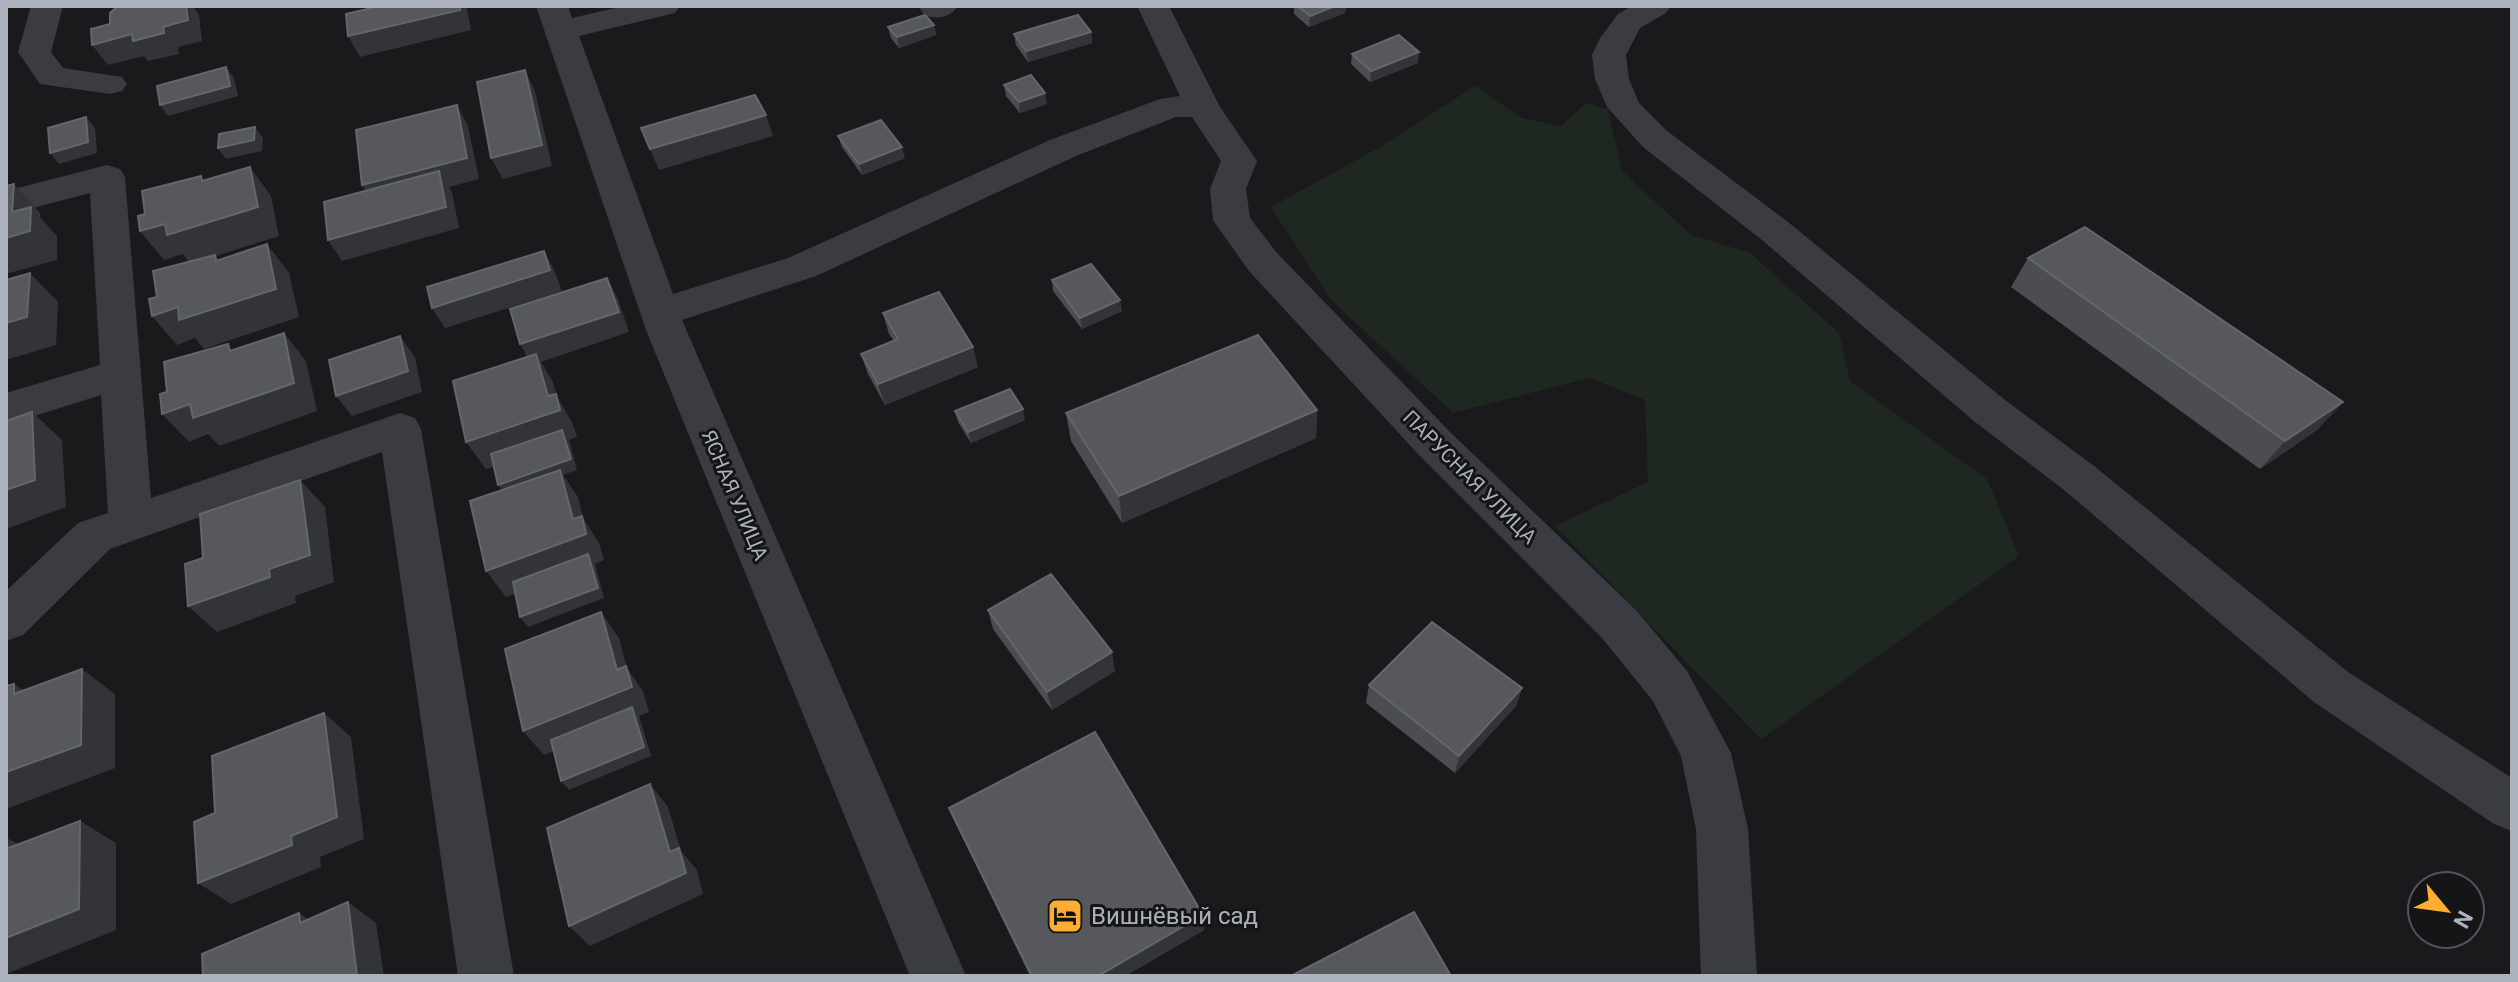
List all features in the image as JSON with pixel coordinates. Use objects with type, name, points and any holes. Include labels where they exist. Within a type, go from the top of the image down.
[{"type":"street","points":[[48,6],[34,52],[52,77],[110,84]]},
{"type":"street","points":[[556,19],[664,6]]},
{"type":"street","name":"ПАРУСНАЯ УЛИЦА","points":[[1153,6],[1203,107],[1239,161],[1228,189],[1232,220],[1263,262],[1435,444],[1619,624],[1670,686],[1706,753],[1722,829],[1729,976]]},
{"type":"street","points":[[1655,6],[1629,21],[1616,38],[1609,55],[1612,79],[1624,107],[1655,139],[1775,231],[1979,402],[2079,478],[2331,687],[2512,807]]},
{"type":"street","name":"ЯСНАЯ УЛИЦА","points":[[556,19],[660,313],[938,976]]},
{"type":"street","points":[[660,313],[802,267],[1063,148],[1172,106],[1203,107]]},
{"type":"street","points":[[6,203],[107,177],[131,523]]},
{"type":"street","points":[[6,409],[121,374]]},
{"type":"street","points":[[6,621],[94,536],[400,429],[486,976]]},
{"type":"shaded area","points":[[1475,86],[1522,118],[1561,126],[1586,103],[1608,109],[1622,171],[1691,235],[1750,253],[1839,333],[1850,381],[1987,479],[2019,556],[1761,739],[1555,526],[1648,482],[1645,400],[1590,378],[1453,413],[1331,300],[1271,207],[1382,146]]},
{"type":"building","points":[[118,6],[186,6],[188,20],[163,27],[164,33],[133,41],[132,34],[92,45],[91,29],[110,24],[110,13]]},
{"type":"building","points":[[372,6],[460,6],[460,10],[348,36],[346,14]]},
{"type":"building","points":[[1298,6],[1335,6],[1310,16]]},
{"type":"building","points":[[925,15],[934,25],[897,37],[888,27]]},
{"type":"building","points":[[1078,15],[1091,32],[1026,51],[1014,34]]},
{"type":"building","points":[[1399,35],[1419,52],[1371,71],[1352,54]]},
{"type":"building","points":[[226,67],[230,86],[160,105],[157,86]]},
{"type":"building","points":[[525,70],[542,145],[491,158],[477,82]]},
{"type":"building","points":[[1031,75],[1045,93],[1019,102],[1004,85]]},
{"type":"building","points":[[755,95],[766,115],[650,149],[641,128]]},
{"type":"building","points":[[457,105],[467,158],[362,185],[356,130]]},
{"type":"building","points":[[86,117],[88,142],[50,153],[48,128]]},
{"type":"building","points":[[881,120],[902,147],[859,164],[838,136]]},
{"type":"building","points":[[255,127],[254,140],[218,148],[219,134]]},
{"type":"building","points":[[250,167],[258,207],[167,235],[165,224],[140,231],[138,216],[145,214],[142,191],[201,176],[202,181]]},
{"type":"building","points":[[439,171],[446,207],[328,240],[324,202]]},
{"type":"building","points":[[14,184],[12,212],[31,207],[30,231],[6,238],[6,186]]},
{"type":"building","points":[[2085,227],[2343,402],[2285,441],[2028,258]]},
{"type":"building","points":[[267,244],[276,289],[179,320],[178,307],[152,316],[149,299],[157,297],[153,271],[215,255],[216,261]]},
{"type":"building","points":[[544,251],[550,270],[432,308],[427,287]]},
{"type":"building","points":[[1091,264],[1120,300],[1080,318],[1052,280]]},
{"type":"building","points":[[30,273],[27,317],[6,323],[6,280]]},
{"type":"building","points":[[607,278],[619,312],[520,344],[510,309]]},
{"type":"building","points":[[939,292],[973,347],[878,384],[861,354],[898,339],[883,313]]},
{"type":"building","points":[[284,333],[294,383],[193,418],[190,404],[162,414],[160,394],[167,392],[164,362],[228,344],[230,351]]},
{"type":"building","points":[[1258,335],[1317,410],[1119,496],[1066,413]]},
{"type":"building","points":[[400,336],[408,371],[336,396],[329,360]]},
{"type":"building","points":[[536,354],[548,396],[556,394],[560,410],[466,442],[453,381]]},
{"type":"building","points":[[1010,389],[1023,409],[968,432],[955,411]]},
{"type":"building","points":[[32,412],[35,480],[6,490],[6,421]]},
{"type":"building","points":[[562,430],[571,459],[498,485],[491,454]]},
{"type":"building","points":[[560,470],[573,519],[582,516],[586,534],[486,571],[470,501]]},
{"type":"building","points":[[300,480],[310,555],[269,569],[270,577],[188,606],[185,564],[203,558],[200,514]]},
{"type":"building","points":[[588,554],[598,588],[520,617],[513,582]]},
{"type":"building","points":[[1051,574],[1112,652],[1047,692],[988,610]]},
{"type":"building","points":[[601,612],[617,670],[626,666],[632,687],[523,731],[505,649]]},
{"type":"building","points":[[1432,622],[1522,688],[1459,756],[1369,685]]},
{"type":"building","points":[[82,669],[81,745],[6,772],[6,686],[14,684],[14,694]]},
{"type":"building","points":[[632,707],[644,747],[561,781],[551,740]]},
{"type":"building","points":[[324,713],[337,817],[291,836],[292,845],[198,883],[194,822],[215,813],[212,756]]},
{"type":"building","points":[[1095,732],[1203,915],[1098,976],[1032,976],[949,808]]},
{"type":"building","points":[[650,784],[670,852],[679,848],[686,873],[569,926],[547,828]]},
{"type":"building","points":[[80,821],[79,909],[6,938],[6,849]]},
{"type":"building","points":[[348,902],[357,976],[203,976],[202,954],[299,913],[300,923]]},
{"type":"building","points":[[1414,912],[1451,976],[1291,976]]},
{"type":"place","name":"Вишнёвый сад","points":[[1065,916]]}]
